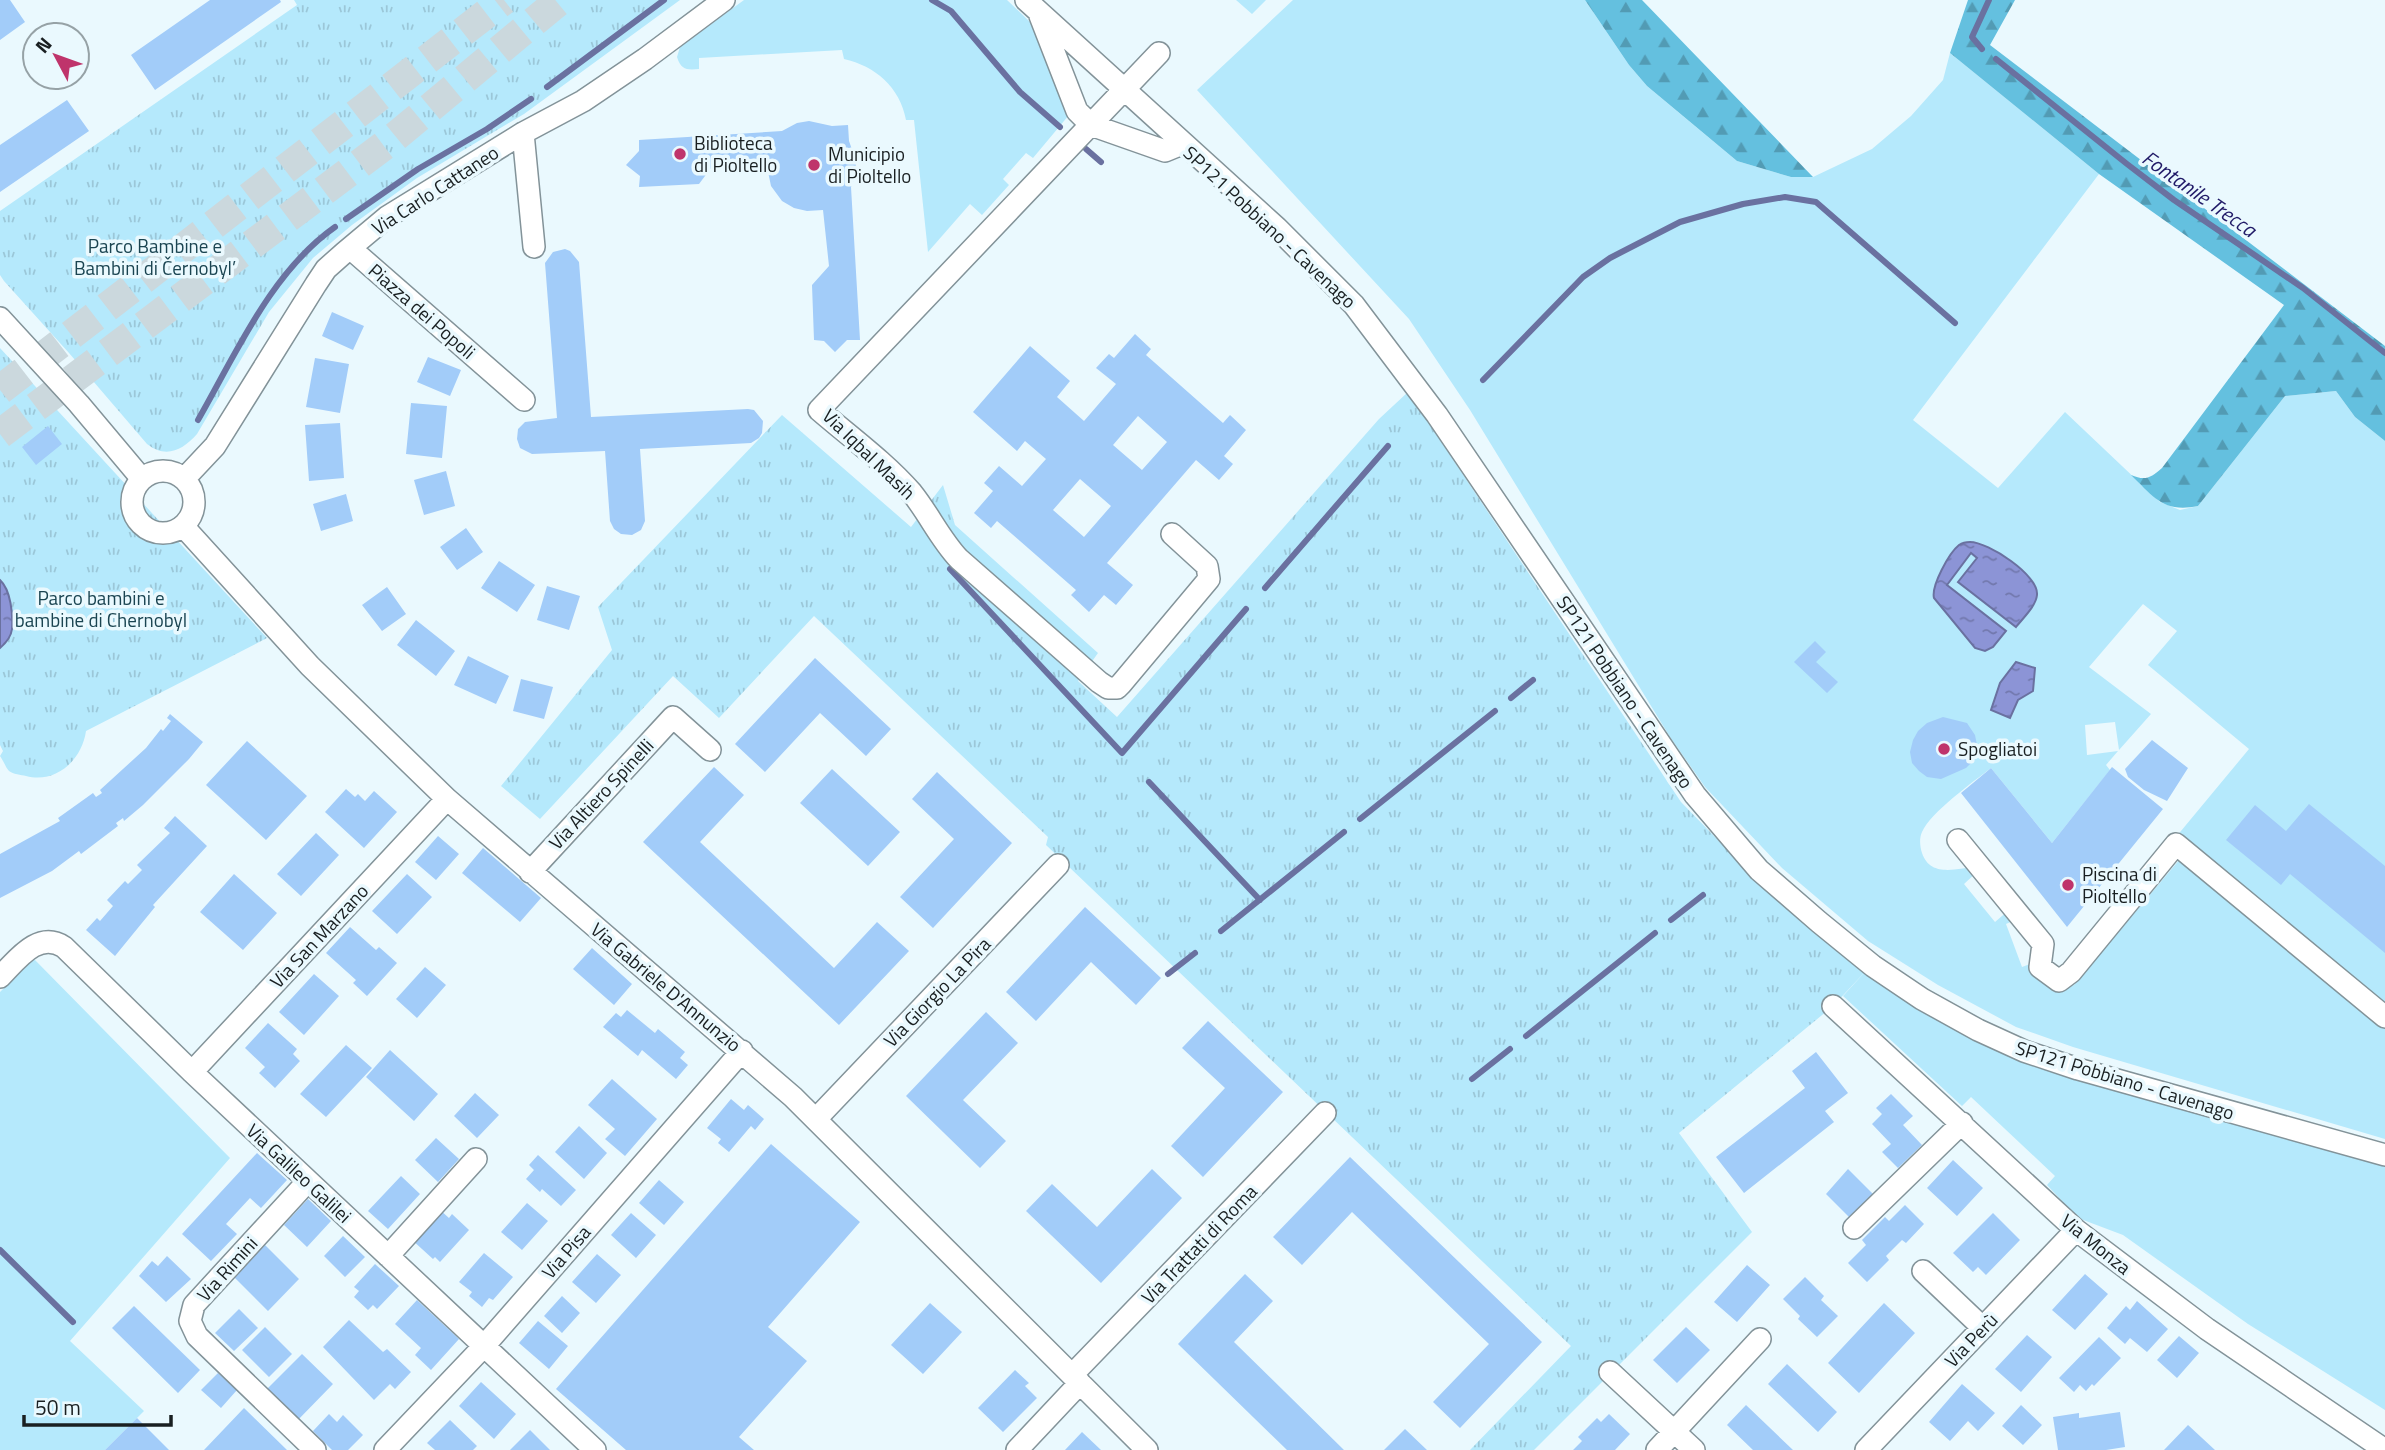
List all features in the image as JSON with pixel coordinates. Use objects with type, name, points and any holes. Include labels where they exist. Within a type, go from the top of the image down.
[{"type":"street","name":"Via Carlo Cattaneo","points":[[184,479],[215,446],[316,284],[327,269],[350,248],[387,217],[523,133],[583,101],[645,60],[724,0]]},
{"type":"street","points":[[1032,6],[1077,111],[1091,125],[1165,150],[1182,144]]},
{"type":"street","name":"SP121 Pobbiano - Cavenago","points":[[1032,6],[1277,228],[1354,305],[1437,415],[1695,795],[1759,870],[1819,922],[1874,966],[1922,999],[1978,1030],[2024,1051],[2078,1069],[2385,1154]]},
{"type":"street","name":"Via Iqbal Masih","points":[[1159,53],[819,410],[898,479],[918,501],[941,539],[960,559],[1084,670],[1108,688],[1117,688],[1121,684],[1209,579],[1207,566],[1172,534]]},
{"type":"street","points":[[523,133],[534,247]]},
{"type":"street","name":"Piazza dei Popoli","points":[[350,248],[524,400]]},
{"type":"street","points":[[1,318],[142,479]]},
{"type":"street","points":[[158,471],[176,474],[184,479],[190,486],[194,503],[189,520],[173,532],[163,533],[143,526],[136,518],[132,498],[142,479],[158,471]]},
{"type":"street","name":"Via Gabriele D'Annunzio","points":[[183,526],[310,666],[447,799],[742,1051],[816,1119],[1147,1450]]},
{"type":"street","name":"Via Altiero Spinelli","points":[[530,872],[673,717],[710,750]]},
{"type":"street","name":"Via San Marzano","points":[[192,1073],[447,799]]},
{"type":"street","points":[[1958,840],[2043,944],[2040,967],[2059,982],[2071,972],[2176,845],[2385,1017]]},
{"type":"street","name":"Via Giorgio La Pira","points":[[816,1119],[1058,865]]},
{"type":"street","name":"Via Galileo Galilei","points":[[0,977],[37,944],[47,941],[61,944],[192,1073],[595,1450]]},
{"type":"street","name":"Via Monza","points":[[1833,1006],[2076,1230],[2195,1321],[2371,1447]]},
{"type":"street","name":"Via Pisa","points":[[385,1450],[484,1346],[742,1051]]},
{"type":"street","name":"Via Trattati di Roma","points":[[1017,1450],[1076,1379],[1325,1112]]},
{"type":"street","points":[[1854,1228],[1962,1123]]},
{"type":"street","points":[[388,1256],[476,1159]]},
{"type":"street","name":"Via Rimini","points":[[308,1181],[194,1305],[190,1317],[192,1329],[197,1336],[315,1450]]},
{"type":"street","name":"Via Perù","points":[[1866,1450],[2076,1230]]},
{"type":"street","points":[[1923,1272],[1983,1328]]},
{"type":"street","points":[[1657,1450],[1760,1339]]},
{"type":"street","points":[[1610,1372],[1694,1450]]},
{"type":"green space","name":"Parco Bambine e Bambini di Černobyl’","points":[[294,0],[680,0],[524,114],[417,178],[352,225],[313,258],[269,312],[197,434],[174,451],[154,449],[0,275],[0,211],[297,5]]},
{"type":"green space","points":[[744,0],[1007,0],[1030,22],[1065,99],[1069,115],[1033,158],[1026,153],[1003,179],[1009,185],[982,215],[970,204],[928,252],[914,120],[906,120],[892,88],[876,73],[844,59],[842,50],[699,58],[699,69],[688,69],[680,64],[677,57],[680,47]]},
{"type":"green space","points":[[1236,0],[1266,0],[1252,14]]},
{"type":"green space","points":[[1293,0],[1585,0],[1629,65],[1647,86],[1737,161],[1791,177],[1813,177],[1872,149],[1911,116],[1943,80],[1950,53],[2099,174],[1913,420],[1998,488],[2065,412],[2160,502],[2180,510],[2198,506],[2285,396],[2336,391],[2355,417],[2385,441],[2385,1002],[2380,1009],[2176,837],[2249,749],[2148,665],[2177,631],[2143,604],[2089,667],[2151,714],[2119,750],[2115,722],[2085,725],[2087,755],[2118,751],[2106,765],[2110,770],[2052,843],[1991,768],[1934,816],[1922,832],[1920,842],[1926,861],[1937,869],[1974,867],[1978,871],[1964,884],[1995,922],[2009,910],[2015,920],[2006,924],[2022,967],[2030,964],[2042,983],[2059,989],[2074,985],[2180,859],[2385,1024],[2385,1139],[2073,1047],[2016,1027],[1938,985],[1868,941],[1782,868],[1705,787],[1670,737],[1470,410],[1409,319],[1197,90]]},
{"type":"green space","points":[[1585,0],[1642,0],[1813,177],[1791,177],[1737,161],[1647,86],[1629,65]]},
{"type":"green space","points":[[1968,0],[2015,0],[1990,45],[2385,346],[2385,441],[2355,417],[2336,391],[2285,396],[2198,506],[2186,508],[2167,505],[2131,475],[2148,478],[2162,468],[2284,305],[2099,174],[1950,53]]},
{"type":"green space","name":"Parco bambini e bambine di Chernobyl","points":[[0,348],[267,638],[86,731],[79,751],[66,767],[57,773],[37,778],[11,772],[0,756],[3,751],[0,745]]},
{"type":"green space","points":[[1408,392],[1681,802],[1747,870],[1864,973],[1833,1006],[1679,1133],[1752,1232],[1534,1450],[1470,1450],[1571,1346],[1046,845],[1048,837],[814,616],[719,718],[673,676],[540,819],[501,786],[612,650],[598,607],[782,415],[911,527],[943,485],[955,525],[1098,653],[1078,681],[1117,717],[1379,419]]},
{"type":"green space","points":[[34,959],[230,1158],[70,1341],[144,1411],[105,1450],[0,1450],[0,992]]},
{"type":"green space","points":[[1864,973],[1965,1034],[2385,1162],[2385,1410],[2248,1324],[2123,1235],[2078,1218],[2047,1185],[2055,1176],[1971,1097],[1962,1106],[1843,996]]},
{"type":"water","points":[[1970,542],[1988,547],[2011,561],[2030,578],[2037,595],[2032,608],[2016,627],[1958,582],[1977,558],[1971,553],[1947,585],[2006,631],[1993,647],[1985,651],[1975,648],[1934,598],[1938,578],[1950,555],[1959,545]]},
{"type":"water","points":[[0,580],[9,596],[12,623],[9,637],[0,648]]},
{"type":"water","points":[[2016,662],[2035,668],[2033,691],[2018,700],[2010,718],[1991,710],[2000,683]]},
{"type":"building","points":[[0,0],[10,0],[24,21],[0,40]]},
{"type":"building","points":[[210,0],[281,2],[155,90],[131,55]]},
{"type":"building","points":[[67,100],[89,131],[0,192],[0,145]]},
{"type":"building","points":[[809,121],[832,126],[848,125],[849,141],[856,161],[851,187],[860,340],[847,340],[835,352],[824,341],[814,340],[812,285],[829,266],[823,210],[807,211],[782,201],[771,186],[766,162],[714,164],[699,184],[639,187],[640,176],[626,165],[639,151],[639,140],[782,131],[797,123]]},
{"type":"building","points":[[565,249],[579,262],[591,417],[748,409],[754,410],[763,421],[762,433],[751,443],[640,449],[645,521],[641,530],[632,535],[621,534],[614,529],[610,521],[605,451],[532,454],[520,448],[517,439],[518,429],[525,422],[557,418],[545,263],[553,252]]},
{"type":"building","points":[[332,312],[364,326],[353,350],[322,336]]},
{"type":"building","points":[[1135,334],[1151,349],[1146,355],[1223,423],[1230,415],[1246,430],[1224,456],[1233,464],[1219,480],[1196,460],[1107,563],[1133,585],[1116,605],[1104,595],[1089,612],[1071,595],[1076,590],[997,521],[991,528],[974,513],[993,491],[984,483],[999,466],[1022,486],[1046,459],[1025,441],[1017,451],[973,412],[1030,346],[1070,381],[1057,397],[1084,421],[1116,384],[1096,368],[1109,354],[1114,358]],"holes":[[[1138,416],[1167,442],[1142,470],[1113,445]],[[1080,479],[1111,506],[1084,537],[1053,510]]]},
{"type":"building","points":[[428,357],[461,370],[450,396],[417,382]]},
{"type":"building","points":[[315,358],[349,364],[340,413],[306,407]]},
{"type":"building","points":[[411,403],[447,406],[442,458],[406,454]]},
{"type":"building","points":[[340,423],[344,478],[309,481],[305,425]]},
{"type":"building","points":[[48,426],[62,444],[36,465],[22,447]]},
{"type":"building","points":[[446,471],[455,506],[424,515],[414,480]]},
{"type":"building","points":[[346,494],[353,521],[321,531],[313,504]]},
{"type":"building","points":[[466,528],[483,552],[457,570],[440,547]]},
{"type":"building","points":[[499,561],[535,585],[517,612],[481,588]]},
{"type":"building","points":[[547,586],[580,596],[569,630],[537,620]]},
{"type":"building","points":[[387,587],[406,614],[382,631],[362,605]]},
{"type":"building","points":[[416,620],[455,651],[436,676],[397,645]]},
{"type":"building","points":[[1815,641],[1826,652],[1816,662],[1838,682],[1827,693],[1794,662]]},
{"type":"building","points":[[468,656],[509,676],[496,704],[454,685]]},
{"type":"building","points":[[815,658],[891,729],[866,756],[820,713],[765,772],[735,744]]},
{"type":"building","points":[[521,679],[553,687],[544,719],[513,711]]},
{"type":"building","points":[[170,714],[203,742],[189,759],[143,805],[124,821],[123,818],[116,823],[118,826],[81,854],[79,851],[52,871],[0,898],[0,854],[60,821],[58,818],[93,793],[96,797],[102,793],[100,790],[146,748],[161,729],[163,731],[171,721],[167,718]]},
{"type":"building","name":"Spogliatoi","points":[[1943,717],[1967,723],[1975,735],[1978,750],[1966,768],[1941,779],[1927,777],[1912,763],[1910,752],[1913,740],[1927,723]]},
{"type":"building","points":[[2152,740],[2188,768],[2167,801],[2144,790],[2128,777],[2125,769]]},
{"type":"building","points":[[247,741],[307,796],[266,840],[206,785]]},
{"type":"building","points":[[714,767],[744,795],[700,842],[834,968],[877,922],[909,951],[839,1025],[643,842]]},
{"type":"building","name":"Piscina di Pioltello","points":[[2112,767],[2163,809],[2067,927],[1961,793],[1991,768],[2052,843]]},
{"type":"building","points":[[832,769],[900,832],[868,866],[800,803]]},
{"type":"building","points":[[937,772],[1012,843],[933,928],[900,897],[954,839],[912,799]]},
{"type":"building","points":[[346,789],[355,797],[358,794],[365,801],[374,791],[397,812],[364,848],[325,812]]},
{"type":"building","points":[[2309,804],[2385,866],[2385,953],[2290,874],[2281,885],[2226,840],[2255,805],[2286,831]]},
{"type":"building","points":[[175,816],[207,846],[153,905],[155,907],[115,956],[86,930],[97,918],[100,921],[113,906],[107,900],[125,881],[128,884],[142,870],[137,865],[170,833],[164,828]]},
{"type":"building","points":[[316,833],[339,855],[301,896],[277,874]]},
{"type":"building","points":[[438,836],[459,854],[436,880],[415,862]]},
{"type":"building","points":[[483,848],[541,898],[520,922],[462,873]]},
{"type":"building","points":[[234,874],[277,913],[243,950],[200,912]]},
{"type":"building","points":[[407,874],[432,897],[397,934],[372,911]]},
{"type":"building","points":[[1085,907],[1161,978],[1136,1005],[1091,962],[1036,1021],[1006,992]]},
{"type":"building","points":[[350,927],[376,950],[379,947],[397,963],[367,996],[353,983],[356,980],[326,953]]},
{"type":"building","points":[[592,948],[632,984],[614,1005],[573,969]]},
{"type":"building","points":[[425,967],[446,985],[417,1018],[396,999]]},
{"type":"building","points":[[314,974],[339,996],[304,1035],[279,1012]]},
{"type":"building","points":[[627,1010],[655,1033],[658,1029],[685,1052],[680,1058],[688,1065],[676,1079],[642,1050],[638,1056],[603,1027],[616,1013],[621,1017]]},
{"type":"building","points":[[986,1012],[1018,1043],[963,1100],[1006,1141],[980,1168],[906,1096]]},
{"type":"building","points":[[1208,1021],[1283,1092],[1203,1177],[1171,1146],[1225,1088],[1182,1048]]},
{"type":"building","points":[[268,1023],[297,1049],[293,1054],[300,1061],[275,1088],[259,1073],[265,1067],[245,1048]]},
{"type":"building","points":[[346,1045],[372,1068],[326,1117],[300,1094]]},
{"type":"building","points":[[390,1050],[438,1094],[414,1121],[366,1077]]},
{"type":"building","points":[[1816,1052],[1848,1093],[1825,1111],[1834,1122],[1744,1193],[1716,1157],[1805,1088],[1792,1071]]},
{"type":"building","points":[[612,1079],[657,1119],[625,1156],[605,1139],[615,1129],[588,1105]]},
{"type":"building","points":[[475,1093],[499,1115],[477,1138],[454,1116]]},
{"type":"building","points":[[1891,1094],[1913,1116],[1903,1125],[1922,1145],[1898,1168],[1882,1152],[1891,1144],[1872,1124],[1882,1114],[1876,1108]]},
{"type":"building","points":[[731,1099],[744,1110],[748,1105],[764,1119],[755,1130],[751,1126],[729,1152],[718,1143],[721,1139],[707,1128]]},
{"type":"building","points":[[579,1126],[607,1153],[584,1179],[555,1152]]},
{"type":"building","points":[[436,1138],[459,1159],[438,1182],[415,1160]]},
{"type":"building","points":[[771,1144],[860,1222],[768,1327],[807,1361],[739,1437],[754,1450],[626,1450],[556,1389]]},
{"type":"building","points":[[257,1153],[287,1180],[261,1208],[250,1198],[226,1224],[237,1234],[211,1261],[182,1234]]},
{"type":"building","points":[[538,1155],[576,1190],[561,1206],[526,1179],[534,1170],[529,1165]]},
{"type":"building","points":[[1350,1157],[1542,1342],[1460,1428],[1433,1402],[1489,1344],[1352,1212],[1302,1265],[1273,1237]]},
{"type":"building","points":[[1953,1160],[1983,1188],[1957,1216],[1927,1188]]},
{"type":"building","points":[[1152,1169],[1182,1198],[1101,1283],[1026,1211],[1052,1184],[1097,1227]]},
{"type":"building","points":[[1848,1169],[1873,1194],[1850,1218],[1826,1194]]},
{"type":"building","points":[[401,1176],[420,1194],[388,1229],[368,1211]]},
{"type":"building","points":[[659,1180],[684,1202],[664,1225],[639,1203]]},
{"type":"building","points":[[308,1199],[331,1221],[307,1247],[284,1225]]},
{"type":"building","points":[[527,1203],[548,1221],[522,1250],[501,1232]]},
{"type":"building","points":[[1905,1205],[1924,1224],[1906,1243],[1902,1240],[1886,1256],[1889,1260],[1867,1282],[1848,1263],[1866,1245],[1862,1240],[1885,1217],[1889,1221]]},
{"type":"building","points":[[439,1209],[449,1218],[452,1214],[469,1230],[440,1262],[411,1239]]},
{"type":"building","points":[[631,1213],[656,1235],[636,1258],[611,1235]]},
{"type":"building","points":[[1993,1213],[2020,1240],[1986,1275],[1978,1267],[1973,1272],[1953,1253]]},
{"type":"building","points":[[343,1236],[365,1257],[345,1277],[324,1256]]},
{"type":"building","points":[[265,1245],[299,1279],[268,1311],[234,1277]]},
{"type":"building","points":[[484,1253],[513,1277],[493,1300],[489,1298],[482,1307],[469,1296],[472,1292],[459,1282]]},
{"type":"building","points":[[597,1254],[621,1275],[596,1303],[572,1282]]},
{"type":"building","points":[[167,1256],[191,1279],[166,1302],[139,1276],[152,1261],[158,1266]]},
{"type":"building","points":[[375,1264],[399,1286],[377,1309],[373,1305],[368,1310],[354,1297],[359,1291],[354,1287]]},
{"type":"building","points":[[1747,1265],[1770,1285],[1737,1322],[1714,1302]]},
{"type":"building","points":[[1245,1274],[1273,1301],[1234,1342],[1344,1450],[1287,1450],[1178,1344]]},
{"type":"building","points":[[2085,1274],[2108,1294],[2075,1330],[2052,1310]]},
{"type":"building","points":[[1805,1277],[1824,1296],[1821,1300],[1838,1316],[1817,1337],[1798,1319],[1800,1316],[1783,1299]]},
{"type":"building","points":[[562,1296],[580,1313],[562,1333],[544,1316]]},
{"type":"building","points":[[417,1300],[459,1339],[431,1370],[415,1355],[421,1348],[395,1324]]},
{"type":"building","points":[[2137,1301],[2168,1329],[2147,1352],[2130,1338],[2125,1344],[2107,1328],[2126,1306],[2130,1310]]},
{"type":"building","points":[[930,1303],[962,1332],[923,1374],[891,1345]]},
{"type":"building","points":[[1884,1303],[1915,1333],[1859,1393],[1828,1363]]},
{"type":"building","points":[[134,1306],[200,1370],[178,1393],[112,1328]]},
{"type":"building","points":[[239,1309],[258,1328],[234,1351],[215,1333]]},
{"type":"building","points":[[349,1320],[383,1352],[387,1349],[411,1372],[395,1389],[390,1384],[374,1400],[323,1347]]},
{"type":"building","points":[[538,1321],[568,1346],[549,1369],[519,1343]]},
{"type":"building","points":[[265,1327],[292,1354],[269,1377],[242,1350]]},
{"type":"building","points":[[1686,1327],[1710,1350],[1677,1383],[1653,1360]]},
{"type":"building","points":[[2027,1335],[2052,1357],[2021,1392],[1995,1369]]},
{"type":"building","points":[[2179,1336],[2199,1353],[2177,1378],[2157,1360]]},
{"type":"building","points":[[2099,1337],[2121,1358],[2094,1386],[2092,1384],[2086,1391],[2080,1385],[2074,1392],[2059,1378]]},
{"type":"building","points":[[302,1354],[333,1384],[295,1423],[264,1392]]},
{"type":"building","points":[[1787,1364],[1837,1412],[1818,1432],[1768,1384]]},
{"type":"building","points":[[1015,1370],[1029,1383],[1025,1386],[1037,1398],[1003,1432],[978,1408]]},
{"type":"building","points":[[218,1373],[237,1390],[221,1408],[201,1390]]},
{"type":"building","points":[[481,1382],[516,1414],[494,1439],[459,1406]]},
{"type":"building","points":[[1962,1384],[1995,1413],[1978,1431],[1968,1421],[1950,1441],[1929,1422]]},
{"type":"building","points":[[1746,1405],[1793,1450],[1753,1450],[1727,1425]]},
{"type":"building","points":[[2021,1405],[2042,1425],[2023,1445],[2002,1426]]},
{"type":"building","points":[[244,1408],[287,1450],[204,1450]]},
{"type":"building","points":[[2120,1412],[2125,1447],[2106,1450],[2058,1450],[2053,1417],[2079,1413],[2079,1418]]},
{"type":"building","points":[[329,1414],[337,1422],[343,1415],[363,1435],[348,1450],[332,1450],[313,1431]]},
{"type":"building","points":[[1609,1414],[1630,1434],[1615,1450],[1573,1450],[1582,1441],[1578,1437],[1597,1418],[1601,1422]]},
{"type":"building","points":[[137,1418],[169,1450],[105,1450]]},
{"type":"building","points":[[450,1420],[477,1446],[473,1450],[435,1450],[427,1443]]},
{"type":"building","points":[[2188,1425],[2215,1450],[2164,1450]]},
{"type":"building","points":[[1405,1429],[1427,1450],[1384,1450]]},
{"type":"building","points":[[530,1430],[550,1450],[510,1450]]},
{"type":"building","points":[[1082,1432],[1101,1450],[1065,1450]]},
{"type":"waterway","points":[[547,87],[664,0]]},
{"type":"waterway","points":[[932,0],[951,11],[1020,92],[1060,127]]},
{"type":"waterway","name":"Fontanile Trecca","points":[[1982,49],[1972,37],[1989,0]]},
{"type":"waterway","name":"Fontanile Trecca","points":[[1996,59],[2174,200],[2303,288],[2385,353]]},
{"type":"waterway","points":[[346,219],[418,169],[487,129],[531,99]]},
{"type":"waterway","points":[[1086,149],[1101,162]]},
{"type":"waterway","points":[[1483,380],[1583,277],[1610,258],[1680,222],[1743,204],[1785,197],[1816,202],[1955,323]]},
{"type":"waterway","points":[[198,420],[241,342],[274,290],[312,246],[335,227]]},
{"type":"waterway","points":[[1265,588],[1388,446]]},
{"type":"waterway","points":[[950,569],[1122,753],[1246,609]]},
{"type":"waterway","points":[[1511,698],[1533,680]]},
{"type":"waterway","points":[[1360,819],[1495,711]]},
{"type":"waterway","points":[[1149,782],[1260,900]]},
{"type":"waterway","points":[[1221,931],[1344,832]]},
{"type":"waterway","points":[[1671,920],[1703,895]]},
{"type":"waterway","points":[[1526,1036],[1655,933]]},
{"type":"waterway","points":[[1168,974],[1195,953]]},
{"type":"waterway","points":[[1472,1079],[1510,1049]]},
{"type":"waterway","points":[[0,1250],[73,1322]]},
{"type":"tunnel","points":[[0,390],[504,0]]},
{"type":"tunnel","points":[[0,434],[390,141],[560,0]]},
{"type":"place","name":"Biblioteca di Pioltello","points":[[680,154]]},
{"type":"place","name":"Municipio di Pioltello","points":[[814,165]]},
{"type":"place","name":"Spogliatoi","points":[[1944,749]]},
{"type":"place","name":"Piscina di Pioltello","points":[[2068,885]]}]
